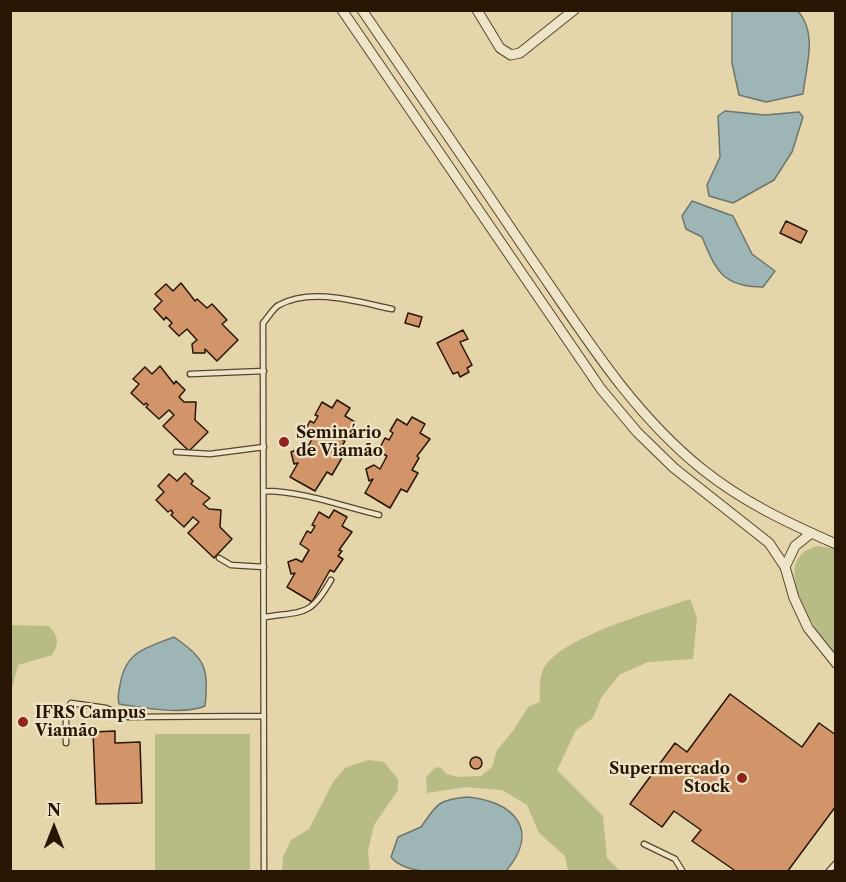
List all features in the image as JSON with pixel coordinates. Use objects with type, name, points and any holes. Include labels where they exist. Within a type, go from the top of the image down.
[{"type":"street","points":[[342,10],[601,389],[637,432],[691,482],[757,532],[785,567],[800,613],[817,641],[836,663]]},
{"type":"street","points":[[362,10],[577,324],[632,400],[685,455],[736,495],[810,534],[836,544]]},
{"type":"street","points":[[477,10],[500,48],[511,55],[520,53],[574,10]]},
{"type":"street","points":[[404,101],[417,91]]},
{"type":"street","points":[[563,334],[577,324]]},
{"type":"street","points":[[785,567],[795,546],[810,534]]},
{"type":"lane","points":[[264,872],[263,323],[278,306],[301,299],[334,297],[392,309]]},
{"type":"lane","points":[[190,374],[264,371]]},
{"type":"lane","points":[[176,452],[210,454],[264,447]]},
{"type":"lane","points":[[264,490],[290,491],[379,515]]},
{"type":"lane","points":[[219,558],[231,564],[264,567]]},
{"type":"lane","points":[[265,617],[309,610],[318,603],[331,580]]},
{"type":"lane","points":[[66,743],[66,713],[71,703],[106,708],[128,717],[264,716]]},
{"type":"lane","points":[[644,844],[675,859],[683,872]]},
{"type":"lane","points":[[828,872],[836,863]]},
{"type":"green space","points":[[818,546],[835,549],[835,655],[807,614],[795,580],[795,565],[802,553]]},
{"type":"green space","points":[[690,599],[697,618],[693,659],[648,662],[619,675],[601,698],[593,718],[576,730],[557,770],[603,816],[607,858],[620,871],[568,871],[565,856],[539,833],[527,805],[502,790],[466,787],[427,793],[426,777],[436,767],[457,777],[481,776],[492,767],[497,750],[513,731],[528,707],[540,702],[540,681],[548,662],[576,642],[615,624]]},
{"type":"green space","points":[[10,625],[49,626],[56,636],[57,643],[52,655],[18,665],[11,693]]},
{"type":"green space","points":[[155,734],[250,734],[250,871],[155,871]]},
{"type":"green space","points":[[368,760],[384,762],[398,779],[398,790],[374,825],[368,851],[370,871],[282,871],[283,857],[291,840],[309,829],[333,782],[345,768]]},
{"type":"water","points":[[732,11],[798,11],[808,30],[809,40],[803,94],[766,102],[739,95],[732,63]]},
{"type":"water","points":[[725,111],[765,115],[799,112],[803,117],[792,152],[774,180],[733,203],[709,196],[707,185],[720,157],[718,116]]},
{"type":"water","points":[[692,201],[733,216],[752,254],[775,271],[763,287],[739,284],[723,275],[717,268],[702,237],[686,229],[682,216]]},
{"type":"water","points":[[174,637],[203,665],[206,682],[205,706],[175,710],[119,704],[118,694],[123,674],[132,658],[146,648]]},
{"type":"water","points":[[467,797],[498,804],[517,820],[521,831],[521,843],[506,871],[428,872],[412,869],[391,857],[398,837],[421,827],[438,805],[449,800]]},
{"type":"building","points":[[786,221],[807,231],[801,243],[780,233]]},
{"type":"building","points":[[181,283],[195,301],[197,299],[207,308],[212,304],[227,320],[222,324],[238,340],[217,361],[205,349],[205,353],[193,353],[192,344],[197,340],[187,329],[179,336],[169,326],[172,323],[166,317],[164,320],[154,309],[162,301],[155,294],[166,284],[173,291]]},
{"type":"building","points":[[408,313],[422,317],[419,327],[405,323]]},
{"type":"building","points":[[463,330],[468,339],[460,342],[472,365],[467,368],[469,372],[460,377],[458,372],[453,374],[437,343]]},
{"type":"building","points":[[160,366],[174,384],[176,381],[185,390],[179,397],[184,402],[196,402],[195,420],[208,432],[189,451],[163,426],[174,415],[169,410],[159,419],[146,407],[148,405],[146,403],[144,405],[131,393],[139,384],[133,379],[145,367],[152,374]]},
{"type":"building","points":[[337,400],[350,408],[345,416],[355,422],[342,440],[345,441],[338,453],[343,456],[332,475],[327,472],[315,491],[290,477],[298,463],[294,464],[291,452],[299,449],[305,452],[312,439],[303,434],[310,421],[314,423],[318,416],[315,415],[322,402],[332,408]]},
{"type":"building","points":[[412,417],[425,424],[420,433],[430,439],[417,456],[419,458],[412,470],[418,473],[407,492],[401,489],[390,508],[365,493],[373,479],[369,481],[366,469],[374,465],[380,469],[387,456],[378,451],[385,438],[389,440],[393,433],[390,431],[397,419],[407,425]]},
{"type":"building","points":[[185,473],[193,481],[191,484],[210,498],[203,504],[209,509],[221,510],[220,527],[232,539],[214,558],[188,533],[199,522],[193,517],[184,527],[171,515],[173,513],[171,510],[168,512],[156,500],[164,492],[158,486],[169,474],[177,481]]},
{"type":"building","points":[[334,510],[347,517],[342,526],[352,532],[339,550],[342,551],[338,556],[343,559],[334,572],[330,570],[312,602],[287,587],[295,573],[291,574],[288,562],[296,559],[302,562],[309,550],[300,544],[307,531],[311,533],[315,526],[312,525],[319,512],[329,518]]},
{"type":"building","name":"Supermercado Stock","points":[[730,694],[802,747],[819,723],[836,735],[836,806],[787,872],[737,872],[692,841],[701,830],[674,811],[662,827],[630,804],[675,743],[687,752]]},
{"type":"building","points":[[115,731],[115,743],[140,742],[142,803],[96,804],[93,732]]},
{"type":"building","points":[[478,757],[481,758],[481,768],[474,769],[471,768],[470,761],[471,758]]},
{"type":"place","name":"Seminário de Viamão","points":[[284,442]]},
{"type":"place","name":"IFRS Campus Viamão","points":[[23,722]]},
{"type":"place","name":"Supermercado Stock","points":[[742,778]]}]
